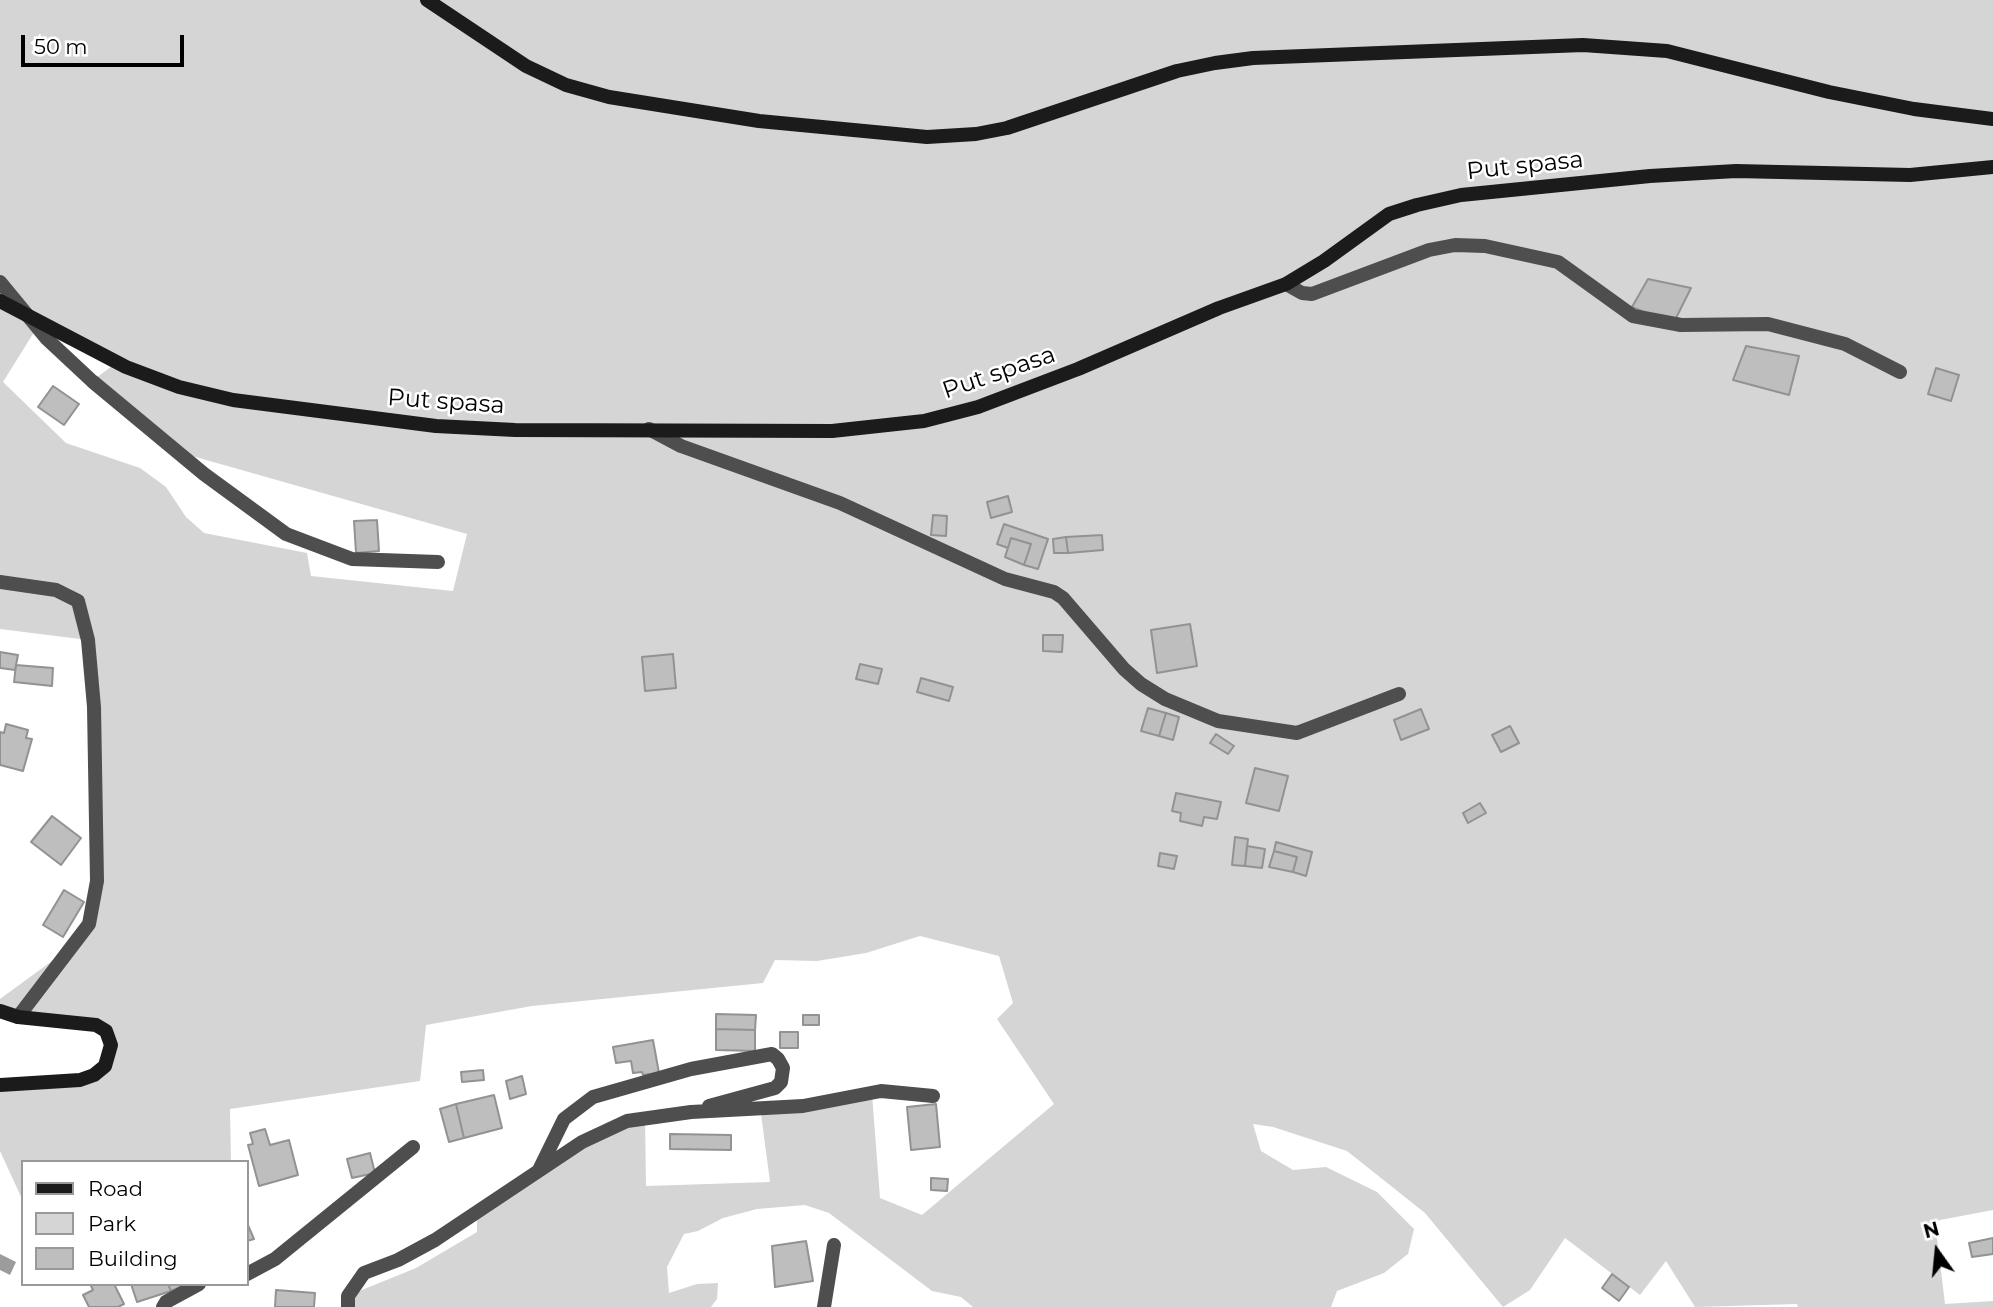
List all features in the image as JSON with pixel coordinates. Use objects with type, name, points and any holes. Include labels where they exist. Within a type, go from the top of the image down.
[{"type":"street","points":[[427,0],[526,66],[587,91],[758,121],[927,137],[976,135],[1007,128],[1177,71],[1215,63],[1266,58],[1583,45],[1667,51],[1829,92],[1914,109],[1993,119]]},
{"type":"street","name":"Put spasa","points":[[0,301],[126,367],[179,387],[233,400],[436,426],[515,430],[648,428],[832,431],[924,421],[978,407],[1078,369],[1219,308],[1286,284],[1324,261],[1389,214],[1461,195],[1736,171],[1910,175],[1993,167]]},
{"type":"street","points":[[1286,284],[1302,293],[1312,294],[1429,250],[1455,245],[1485,246],[1558,262],[1633,316],[1681,325],[1768,324],[1845,344],[1900,372]]},
{"type":"street","points":[[0,282],[24,315],[92,381],[204,474],[286,534],[352,559],[438,562]]},
{"type":"street","points":[[648,428],[681,446],[840,503],[1005,579],[1054,592],[1063,598],[1124,669],[1141,684],[1165,699],[1218,722],[1297,733],[1399,694]]},
{"type":"street","points":[[0,582],[56,590],[78,601],[88,640],[94,707],[97,881],[89,924],[18,1017]]},
{"type":"street","points":[[0,1011],[18,1017],[96,1025],[109,1036],[110,1056],[105,1066],[80,1080],[0,1085]]},
{"type":"street","points":[[539,1170],[564,1119],[593,1097],[691,1069],[772,1054],[783,1068],[781,1082],[775,1088],[691,1112]]},
{"type":"street","points":[[348,1307],[348,1296],[364,1273],[398,1260],[435,1240],[582,1142],[627,1121],[691,1112],[803,1105],[881,1091],[933,1096]]},
{"type":"street","points":[[248,1273],[275,1259],[413,1147]]},
{"type":"street","points":[[824,1307],[834,1245]]},
{"type":"street","points":[[163,1307],[166,1302],[195,1286]]},
{"type":"green space","points":[[0,0],[1993,0],[1993,1210],[1935,1221],[1945,1304],[1993,1301],[1993,1307],[1798,1307],[1797,1304],[1695,1307],[1666,1261],[1640,1295],[1565,1238],[1530,1290],[1503,1307],[1425,1213],[1347,1151],[1273,1127],[1253,1124],[1261,1151],[1293,1170],[1326,1167],[1377,1192],[1414,1229],[1408,1254],[1384,1273],[1337,1291],[1331,1307],[973,1307],[961,1297],[932,1291],[829,1213],[805,1205],[757,1209],[723,1218],[698,1231],[684,1234],[667,1267],[669,1293],[697,1284],[718,1283],[717,1299],[711,1307],[349,1307],[357,1292],[416,1268],[477,1232],[477,1217],[585,1139],[645,1118],[646,1186],[770,1182],[760,1106],[872,1094],[880,1198],[922,1215],[1054,1104],[997,1019],[1013,1003],[999,956],[920,936],[866,953],[817,961],[775,960],[763,983],[532,1006],[426,1025],[420,1081],[230,1109],[231,1160],[21,1160],[21,1197],[0,1151],[0,1083],[89,1072],[106,1058],[105,1040],[93,1028],[0,1010],[0,999],[71,947],[94,905],[88,640],[0,629]],"holes":[[[36,329],[112,366],[92,381],[178,452],[467,534],[453,591],[311,576],[307,553],[204,533],[186,517],[166,487],[140,468],[66,443],[3,382]]]},
{"type":"shaded area","points":[[0,1254],[16,1262],[10,1275],[0,1270]]},
{"type":"building","points":[[1648,279],[1691,288],[1673,324],[1632,307]]},
{"type":"building","points":[[1746,346],[1799,356],[1789,395],[1733,380]]},
{"type":"building","points":[[1936,368],[1959,375],[1951,401],[1928,394]]},
{"type":"building","points":[[53,386],[79,404],[64,425],[38,407]]},
{"type":"building","points":[[1008,496],[1012,512],[991,518],[987,502]]},
{"type":"building","points":[[933,515],[947,516],[946,536],[931,535]]},
{"type":"building","points":[[377,520],[379,551],[356,553],[354,521]]},
{"type":"building","points":[[1004,524],[1048,539],[1038,569],[1024,565],[1031,544],[1011,538],[1008,548],[997,544]]},
{"type":"building","points":[[1102,535],[1103,550],[1068,553],[1066,537]]},
{"type":"building","points":[[1066,537],[1068,553],[1054,553],[1053,539]]},
{"type":"building","points":[[1011,538],[1031,544],[1024,565],[1005,557]]},
{"type":"building","points":[[1190,624],[1197,666],[1157,673],[1151,630]]},
{"type":"building","points":[[1043,635],[1063,635],[1062,652],[1043,651]]},
{"type":"building","points":[[0,652],[18,655],[15,670],[0,668]]},
{"type":"building","points":[[673,654],[676,688],[645,691],[642,657]]},
{"type":"building","points":[[860,664],[882,669],[878,684],[856,679]]},
{"type":"building","points":[[16,665],[53,668],[52,686],[14,682]]},
{"type":"building","points":[[921,678],[953,687],[949,701],[917,692]]},
{"type":"building","points":[[1148,708],[1166,713],[1159,736],[1141,731]]},
{"type":"building","points":[[1421,709],[1429,729],[1401,740],[1394,720]]},
{"type":"building","points":[[1166,713],[1179,717],[1173,740],[1159,736]]},
{"type":"building","points":[[6,724],[28,730],[26,738],[32,739],[23,771],[0,765],[0,732],[4,733]]},
{"type":"building","points":[[1510,726],[1519,743],[1501,752],[1492,735]]},
{"type":"building","points":[[1216,734],[1234,746],[1228,754],[1210,743]]},
{"type":"building","points":[[1255,768],[1288,776],[1279,811],[1246,803]]},
{"type":"building","points":[[1176,793],[1221,802],[1217,819],[1204,817],[1202,826],[1180,821],[1181,813],[1172,811]]},
{"type":"building","points":[[1480,803],[1486,813],[1468,823],[1463,813]]},
{"type":"building","points":[[52,816],[81,838],[61,865],[31,842]]},
{"type":"building","points":[[1235,837],[1248,839],[1245,866],[1232,865]]},
{"type":"building","points":[[1276,842],[1312,852],[1306,876],[1293,872],[1297,857],[1274,851]]},
{"type":"building","points":[[1247,846],[1265,849],[1262,868],[1245,866]]},
{"type":"building","points":[[1274,851],[1297,857],[1293,872],[1269,867]]},
{"type":"building","points":[[1160,853],[1177,856],[1174,869],[1158,866]]},
{"type":"building","points":[[64,890],[84,902],[63,937],[43,925]]},
{"type":"building","points":[[716,1014],[756,1015],[755,1030],[716,1029]]},
{"type":"building","points":[[803,1015],[819,1015],[819,1025],[803,1025]]},
{"type":"building","points":[[716,1029],[755,1030],[755,1051],[716,1050]]},
{"type":"building","points":[[780,1032],[798,1032],[798,1048],[780,1048]]},
{"type":"building","points":[[653,1040],[659,1073],[633,1073],[631,1061],[616,1063],[613,1047]]},
{"type":"building","points":[[483,1070],[484,1080],[462,1082],[461,1072]]},
{"type":"building","points":[[522,1076],[526,1094],[510,1099],[506,1081]]},
{"type":"building","points":[[494,1095],[502,1128],[464,1138],[456,1104]]},
{"type":"building","points":[[456,1104],[464,1138],[449,1142],[440,1109]]},
{"type":"building","points":[[936,1104],[940,1147],[911,1150],[907,1107]]},
{"type":"building","points":[[265,1129],[270,1145],[289,1140],[298,1175],[259,1186],[248,1145],[253,1144],[250,1133]]},
{"type":"building","points":[[670,1134],[731,1135],[731,1150],[670,1149]]},
{"type":"building","points":[[370,1153],[375,1173],[352,1178],[347,1159]]},
{"type":"building","points":[[931,1178],[948,1179],[947,1191],[931,1190]]},
{"type":"building","points":[[248,1225],[254,1239],[248,1241]]},
{"type":"building","points":[[1993,1238],[1993,1254],[1972,1257],[1969,1243]]},
{"type":"building","points":[[806,1241],[813,1281],[775,1287],[772,1246]]},
{"type":"building","points":[[1612,1274],[1629,1287],[1619,1301],[1602,1288]]},
{"type":"building","points":[[91,1286],[115,1286],[124,1304],[118,1307],[89,1307],[83,1295],[93,1290]]},
{"type":"building","points":[[132,1286],[169,1286],[171,1291],[137,1302]]},
{"type":"building","points":[[169,1286],[182,1286],[171,1291]]},
{"type":"building","points":[[276,1290],[315,1293],[314,1307],[275,1307]]}]
